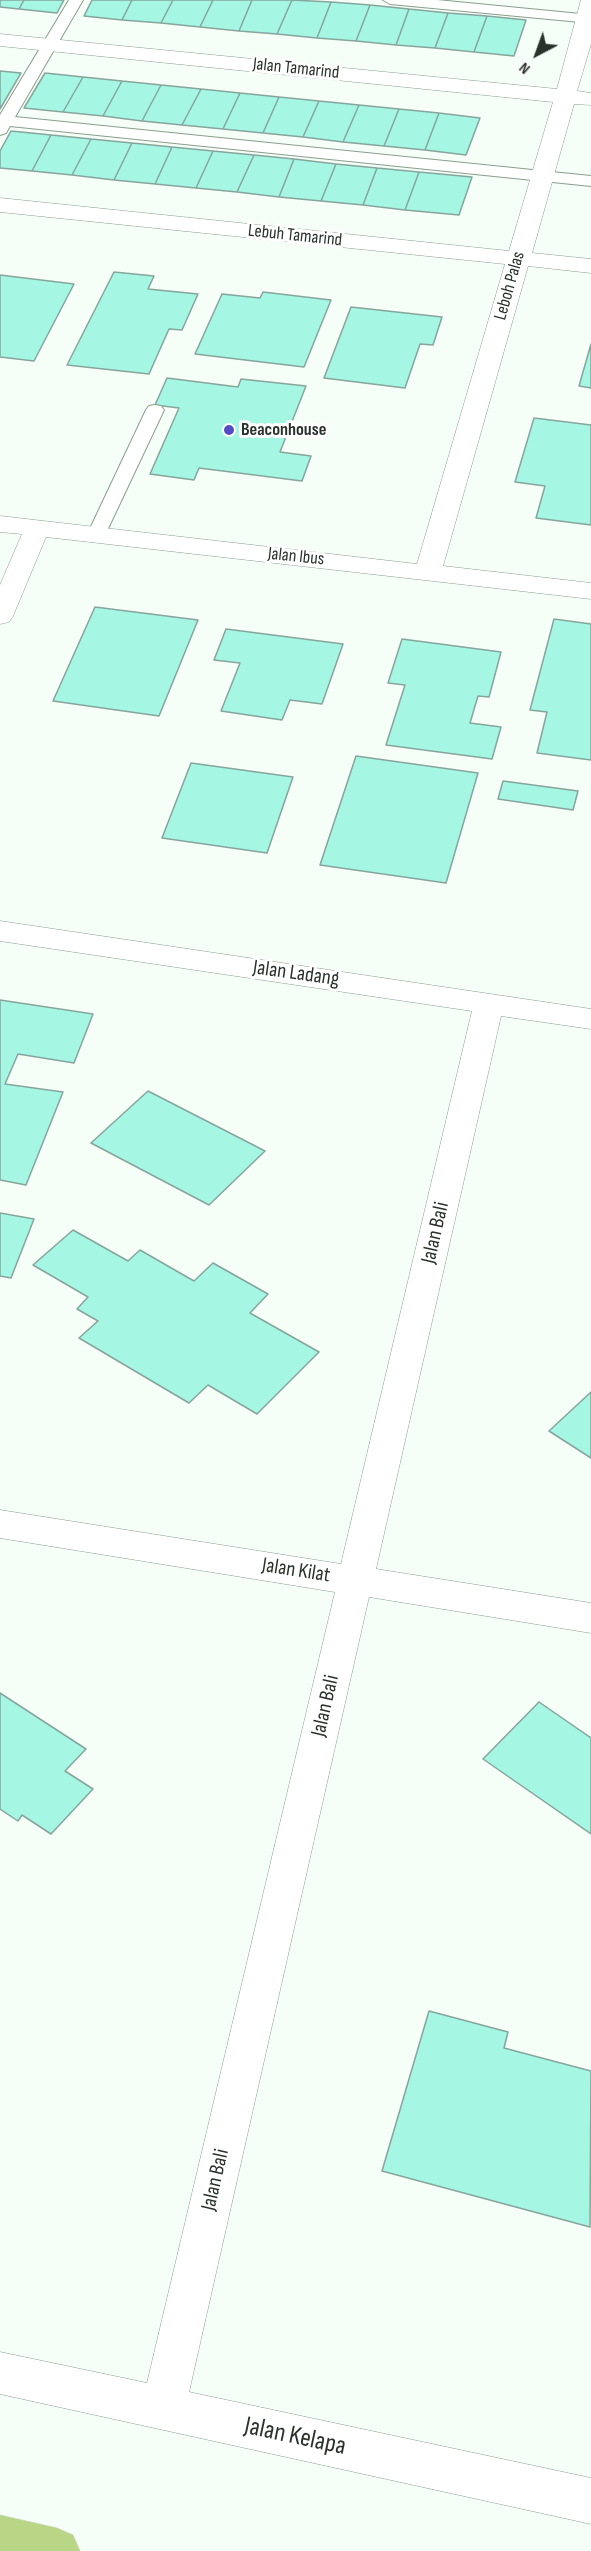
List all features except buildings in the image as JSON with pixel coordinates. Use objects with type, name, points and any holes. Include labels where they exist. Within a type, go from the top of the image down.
[{"type":"highway","points":[[0,2538],[57,2551]]},
{"type":"street","name":"Leboh Palas","points":[[428,572],[590,12]]},
{"type":"street","name":"Jalan Tamarind","points":[[0,40],[591,99]]},
{"type":"street","name":"Lebuh Tamarind","points":[[0,205],[591,266]]},
{"type":"street","name":"Jalan Ibus","points":[[0,524],[591,591]]},
{"type":"street","points":[[0,616],[37,528]]},
{"type":"street","name":"Jalan Ladang","points":[[0,931],[591,1019]]},
{"type":"street","name":"Jalan Bali","points":[[163,2409],[489,1004]]},
{"type":"street","name":"Jalan Kilat","points":[[0,1524],[591,1618]]},
{"type":"street","name":"Jalan Kelapa","points":[[0,2373],[591,2501]]},
{"type":"lane","points":[[76,0],[2,124],[591,181]]},
{"type":"lane","points":[[390,0],[590,12]]},
{"type":"lane","points":[[96,535],[155,410]]},
{"type":"place","name":"Beaconhouse","points":[[229,430]]}]
